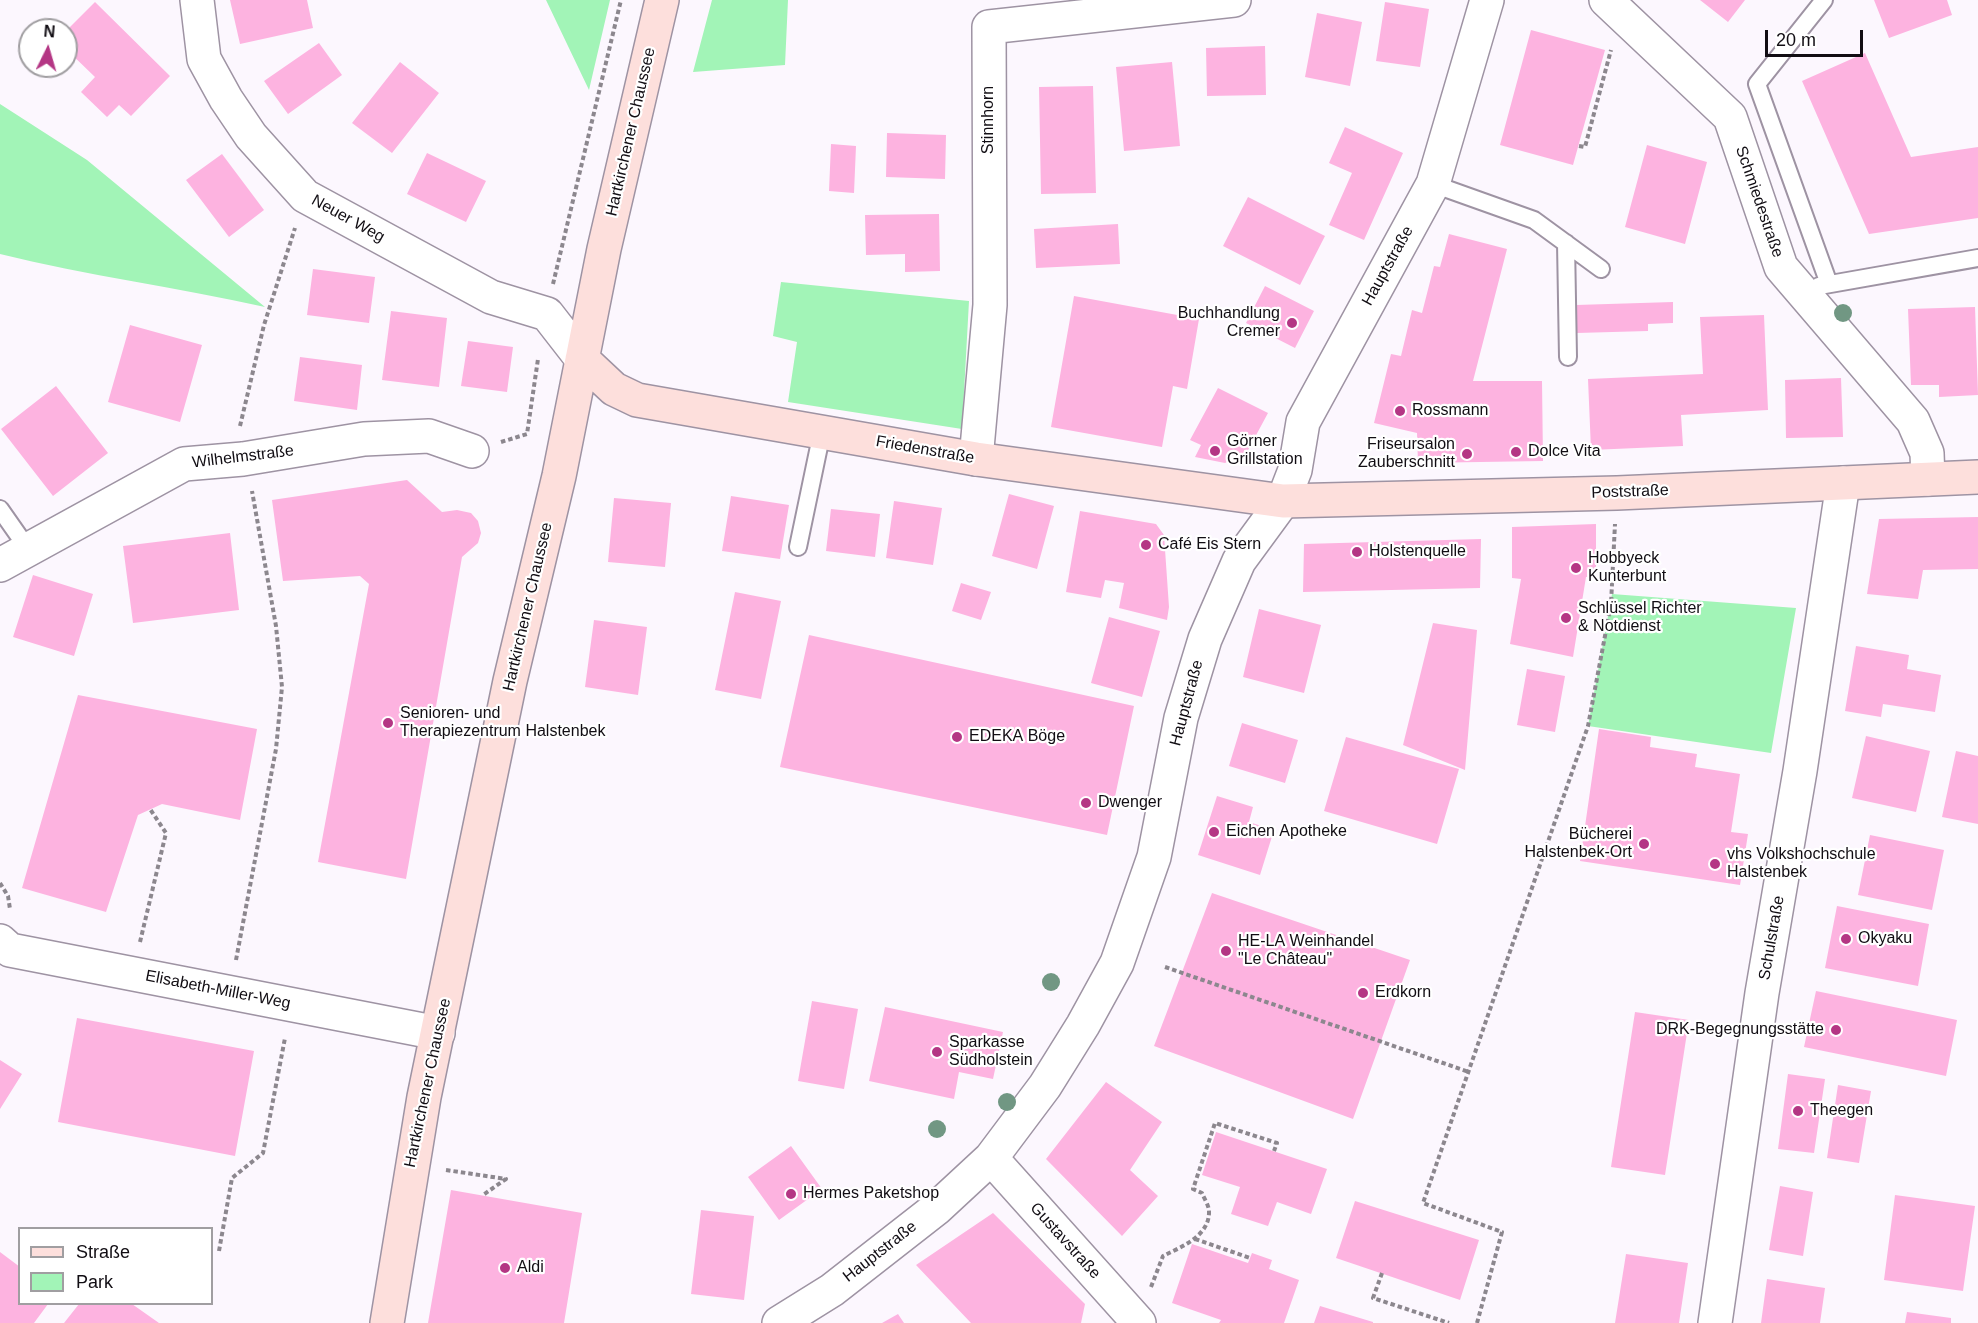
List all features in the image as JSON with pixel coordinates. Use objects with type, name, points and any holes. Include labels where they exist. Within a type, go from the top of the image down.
[{"type":"street","name":"Neuer Weg","points":[[197,0],[204,59],[226,99],[251,136],[305,196],[491,297],[547,314]]},
{"type":"street","name":"Hartkirchener Chaussee","points":[[387,1323],[410,1172],[510,681],[559,476],[607,237],[662,0]]},
{"type":"street","name":"Stinnhorn","points":[[976,459],[990,305],[989,27],[1234,0]]},
{"type":"street","name":"Hauptstraße","points":[[779,1323],[832,1290],[937,1208],[991,1158],[1045,1086],[1083,1025],[1117,963],[1154,857],[1181,718],[1205,639],[1239,561],[1282,501],[1295,470],[1303,422],[1433,184],[1487,0]]},
{"type":"street","name":"Schmiedestraße","points":[[1613,6],[1730,117],[1781,267],[1815,287],[1870,368],[1913,422],[1927,453],[1928,479]]},
{"type":"street","points":[[547,314],[582,359]]},
{"type":"street","name":"Friedenstraße","points":[[582,359],[614,389],[637,400],[976,459],[1282,501]]},
{"type":"street","name":"Wilhelmstraße","points":[[0,565],[184,464],[243,459],[364,440],[429,436],[472,451]]},
{"type":"street","name":"Poststraße","points":[[1282,501],[1617,493],[1978,477]]},
{"type":"street","name":"Schulstraße","points":[[1715,1323],[1762,993],[1800,771],[1843,483]]},
{"type":"street","name":"Elisabeth-Miller-Weg","points":[[0,942],[10,950],[438,1033]]},
{"type":"street","name":"Gustavstraße","points":[[991,1158],[1138,1322]]},
{"type":"lane","points":[[1824,0],[1757,84],[1815,287],[1978,258]]},
{"type":"lane","points":[[1433,184],[1534,220],[1601,269]]},
{"type":"lane","points":[[1566,243],[1568,357]]},
{"type":"lane","points":[[798,547],[822,432]]},
{"type":"lane","points":[[0,509],[28,549]]},
{"type":"path","points":[[527,434],[529,407],[556,268],[621,0]]},
{"type":"path","points":[[1579,146],[1585,147],[1613,6]]},
{"type":"path","points":[[234,972],[276,749],[282,687],[272,603],[249,474],[238,435],[264,325],[305,196]]},
{"type":"path","points":[[1477,1323],[1502,1232],[1423,1203],[1588,726],[1611,604],[1617,493]]},
{"type":"path","points":[[140,943],[166,833],[150,809]]},
{"type":"path","points":[[1165,968],[1469,1072]]},
{"type":"path","points":[[219,1251],[232,1178],[263,1153],[291,1004]]},
{"type":"path","points":[[1138,1322],[1162,1256],[1195,1239],[1204,1228],[1209,1211],[1202,1193],[1193,1188],[1215,1123],[1277,1143],[1274,1151]]},
{"type":"path","points":[[442,1169],[506,1179],[483,1195]]},
{"type":"path","points":[[1195,1239],[1250,1258]]},
{"type":"path","points":[[1382,1273],[1373,1298],[1449,1323]]},
{"type":"green space","points":[[546,0],[610,0],[589,90]]},
{"type":"green space","points":[[712,0],[788,0],[785,65],[693,72]]},
{"type":"green space","points":[[0,104],[87,160],[265,307],[0,254]]},
{"type":"green space","points":[[781,282],[969,301],[962,429],[788,402],[797,342],[773,336]]},
{"type":"green space","points":[[1612,594],[1796,608],[1771,753],[1588,726]]},
{"type":"building","points":[[230,0],[307,0],[313,28],[240,44]]},
{"type":"building","points":[[1700,0],[1745,0],[1728,22]]},
{"type":"building","points":[[1874,0],[1947,0],[1952,15],[1889,38]]},
{"type":"building","points":[[95,2],[170,76],[131,116],[119,105],[107,117],[81,92],[95,77],[78,61],[78,19]]},
{"type":"building","points":[[1385,2],[1429,9],[1420,67],[1376,61]]},
{"type":"building","points":[[1317,13],[1362,22],[1350,86],[1305,77]]},
{"type":"building","points":[[1531,30],[1605,50],[1573,165],[1500,145]]},
{"type":"building","points":[[319,43],[342,75],[288,114],[264,81]]},
{"type":"building","points":[[1265,46],[1266,95],[1207,96],[1206,48]]},
{"type":"building","points":[[1865,53],[1911,157],[1978,147],[1978,218],[1869,234],[1802,81]]},
{"type":"building","points":[[400,62],[439,93],[392,153],[352,123]]},
{"type":"building","points":[[1172,62],[1180,146],[1124,151],[1116,67]]},
{"type":"building","points":[[1093,86],[1096,193],[1041,194],[1039,87]]},
{"type":"building","points":[[1345,127],[1403,153],[1364,240],[1329,225],[1352,173],[1329,163]]},
{"type":"building","points":[[887,133],[946,135],[945,179],[886,177]]},
{"type":"building","points":[[831,144],[856,146],[854,193],[829,191]]},
{"type":"building","points":[[1647,145],[1707,162],[1685,244],[1625,227]]},
{"type":"building","points":[[427,153],[486,181],[466,222],[407,194]]},
{"type":"building","points":[[222,154],[264,210],[229,237],[186,180]]},
{"type":"building","points":[[1248,197],[1325,236],[1300,285],[1223,246]]},
{"type":"building","points":[[939,214],[940,271],[905,272],[905,254],[866,255],[865,215]]},
{"type":"building","points":[[1118,224],[1120,264],[1036,268],[1034,229]]},
{"type":"building","points":[[1449,234],[1507,249],[1473,381],[1542,381],[1543,461],[1418,463],[1417,433],[1374,423],[1391,354],[1401,356],[1412,310],[1422,313],[1434,266],[1440,267]]},
{"type":"building","points":[[313,269],[375,277],[369,323],[307,315]]},
{"type":"building","points":[[1265,286],[1314,311],[1295,348],[1246,323]]},
{"type":"building","points":[[1074,296],[1199,319],[1187,389],[1173,386],[1162,447],[1051,427]]},
{"type":"building","points":[[1673,302],[1673,323],[1648,324],[1648,331],[1577,333],[1576,305]]},
{"type":"building","points":[[1975,307],[1978,395],[1939,397],[1939,385],[1911,385],[1908,309]]},
{"type":"building","points":[[391,311],[447,318],[439,387],[382,380]]},
{"type":"building","points":[[1764,315],[1768,410],[1681,415],[1683,446],[1591,450],[1588,379],[1703,374],[1700,317]]},
{"type":"building","points":[[130,325],[202,345],[180,422],[108,402]]},
{"type":"building","points":[[468,341],[513,347],[507,392],[461,386]]},
{"type":"building","points":[[300,357],[362,365],[357,410],[294,401]]},
{"type":"building","points":[[1841,378],[1843,437],[1786,438],[1785,380]]},
{"type":"building","points":[[56,386],[108,453],[53,496],[1,429]]},
{"type":"building","points":[[1218,388],[1268,413],[1247,452],[1225,463],[1195,457],[1201,445],[1190,440]]},
{"type":"building","name":"Senioren- und Therapiezentrum Halstenbek","points":[[407,480],[442,512],[457,510],[471,513],[478,521],[481,533],[478,543],[462,557],[406,879],[318,862],[369,584],[360,576],[283,581],[272,500]]},
{"type":"building","points":[[1009,494],[1054,506],[1037,569],[992,556]]},
{"type":"building","points":[[731,496],[789,505],[780,559],[722,551]]},
{"type":"building","points":[[614,498],[671,503],[665,567],[608,562]]},
{"type":"building","points":[[894,501],[942,508],[933,565],[886,558]]},
{"type":"building","points":[[831,509],[880,514],[875,557],[826,551]]},
{"type":"building","points":[[1080,511],[1156,524],[1164,535],[1169,607],[1167,620],[1119,608],[1124,583],[1105,580],[1101,598],[1066,592]]},
{"type":"building","points":[[1978,517],[1978,569],[1923,570],[1918,599],[1867,594],[1879,519]]},
{"type":"building","points":[[1596,524],[1596,577],[1586,577],[1573,657],[1510,644],[1521,579],[1512,578],[1512,527]]},
{"type":"building","points":[[230,533],[239,610],[133,623],[123,546]]},
{"type":"building","points":[[1481,539],[1480,588],[1303,592],[1304,544]]},
{"type":"building","points":[[33,575],[93,594],[74,656],[13,637]]},
{"type":"building","points":[[961,583],[991,592],[981,620],[952,611]]},
{"type":"building","points":[[735,592],[781,601],[761,699],[715,690]]},
{"type":"building","points":[[1259,609],[1321,625],[1304,693],[1243,677]]},
{"type":"building","points":[[1109,617],[1160,631],[1142,697],[1091,683]]},
{"type":"building","points":[[594,620],[647,627],[638,695],[585,687]]},
{"type":"building","points":[[1433,623],[1477,630],[1465,770],[1403,745]]},
{"type":"building","name":"EDEKA Böge","points":[[809,635],[1134,706],[1107,835],[780,767]]},
{"type":"building","points":[[1856,646],[1909,655],[1907,669],[1941,675],[1935,712],[1883,704],[1881,717],[1845,711]]},
{"type":"building","points":[[1527,669],[1565,676],[1555,732],[1517,725]]},
{"type":"building","points":[[78,695],[257,729],[240,820],[162,804],[138,815],[106,912],[22,888]]},
{"type":"building","points":[[1242,723],[1298,740],[1285,783],[1229,766]]},
{"type":"building","points":[[1599,729],[1651,737],[1650,747],[1697,754],[1695,767],[1740,774],[1731,832],[1748,834],[1740,885],[1580,861]]},
{"type":"building","points":[[1866,736],[1930,751],[1916,812],[1852,798]]},
{"type":"building","points":[[1346,737],[1459,769],[1437,844],[1324,811]]},
{"type":"building","points":[[1956,751],[1978,756],[1978,824],[1942,817]]},
{"type":"building","points":[[1217,796],[1253,807],[1249,822],[1274,830],[1260,875],[1198,855]]},
{"type":"building","points":[[1870,835],[1944,850],[1932,910],[1858,895]]},
{"type":"building","points":[[1212,893],[1410,960],[1353,1119],[1154,1046]]},
{"type":"building","points":[[1837,906],[1929,924],[1918,986],[1825,968]]},
{"type":"building","points":[[1816,991],[1957,1020],[1946,1076],[1804,1047]]},
{"type":"building","points":[[812,1001],[858,1009],[844,1089],[798,1081]]},
{"type":"building","name":"Sparkasse Südholstein","points":[[885,1007],[1003,1032],[993,1079],[959,1072],[954,1099],[869,1081]]},
{"type":"building","points":[[1635,1012],[1689,1020],[1665,1175],[1611,1167]]},
{"type":"building","points":[[77,1018],[254,1051],[235,1156],[58,1122]]},
{"type":"building","points":[[0,1060],[22,1074],[0,1109]]},
{"type":"building","points":[[1788,1074],[1825,1079],[1814,1153],[1778,1149]]},
{"type":"building","points":[[1106,1082],[1162,1122],[1130,1170],[1158,1196],[1122,1236],[1046,1159]]},
{"type":"building","points":[[1838,1085],[1871,1091],[1859,1163],[1827,1158]]},
{"type":"building","points":[[1216,1132],[1327,1169],[1311,1214],[1277,1202],[1268,1226],[1231,1214],[1240,1187],[1202,1175]]},
{"type":"building","points":[[791,1146],[822,1189],[779,1220],[748,1177]]},
{"type":"building","points":[[1780,1186],[1813,1192],[1803,1256],[1769,1250]]},
{"type":"building","name":"Aldi","points":[[451,1190],[582,1213],[564,1323],[428,1323]]},
{"type":"building","points":[[1895,1195],[1975,1206],[1963,1291],[1884,1280]]},
{"type":"building","points":[[1355,1201],[1479,1240],[1460,1300],[1336,1258]]},
{"type":"building","points":[[701,1210],[754,1216],[744,1300],[691,1294]]},
{"type":"building","points":[[993,1213],[1085,1304],[1081,1323],[971,1323],[916,1265]]},
{"type":"building","points":[[1192,1244],[1248,1263],[1252,1253],[1272,1260],[1269,1269],[1299,1280],[1284,1323],[1219,1323],[1221,1320],[1172,1303]]},
{"type":"building","points":[[0,1252],[18,1266],[18,1305],[47,1305],[34,1323],[0,1323]]},
{"type":"building","points":[[1626,1254],[1688,1263],[1679,1323],[1615,1323]]},
{"type":"building","points":[[1767,1279],[1825,1288],[1820,1323],[1761,1323]]},
{"type":"building","points":[[78,1305],[133,1305],[159,1323],[64,1323]]},
{"type":"building","points":[[1320,1306],[1373,1322],[1373,1323],[1314,1323]]},
{"type":"building","points":[[1907,1312],[1951,1318],[1951,1323],[1905,1323]]},
{"type":"building","points":[[898,1314],[904,1323],[882,1323]]},
{"type":"place","name":"Buchhandlung Cremer","points":[[1292,323]]},
{"type":"place","name":"Rossmann","points":[[1400,411]]},
{"type":"place","name":"Görner Grillstation","points":[[1215,451]]},
{"type":"place","name":"Dolce Vita","points":[[1516,452]]},
{"type":"place","name":"Friseursalon Zauberschnitt","points":[[1467,454]]},
{"type":"place","name":"Café Eis Stern","points":[[1146,545]]},
{"type":"place","name":"Holstenquelle","points":[[1357,552]]},
{"type":"place","name":"Hobbyeck Kunterbunt","points":[[1576,568]]},
{"type":"place","name":"Schlüssel Richter & Notdienst","points":[[1566,618]]},
{"type":"place","name":"Senioren- und Therapiezentrum Halstenbek","points":[[388,723]]},
{"type":"place","name":"EDEKA Böge","points":[[957,737]]},
{"type":"place","name":"Dwenger","points":[[1086,803]]},
{"type":"place","name":"Eichen Apotheke","points":[[1214,832]]},
{"type":"place","name":"Bücherei Halstenbek-Ort","points":[[1644,844]]},
{"type":"place","name":"vhs Volkshochschule Halstenbek","points":[[1715,864]]},
{"type":"place","name":"Okyaku","points":[[1846,939]]},
{"type":"place","name":"HE-LA Weinhandel \"Le Château\"","points":[[1226,951]]},
{"type":"place","name":"Erdkorn","points":[[1363,993]]},
{"type":"place","name":"DRK-Begegnungsstätte","points":[[1836,1030]]},
{"type":"place","name":"Sparkasse Südholstein","points":[[937,1052]]},
{"type":"place","name":"Theegen","points":[[1798,1111]]},
{"type":"place","name":"Hermes Paketshop","points":[[791,1194]]},
{"type":"place","name":"Aldi","points":[[505,1268]]}]
